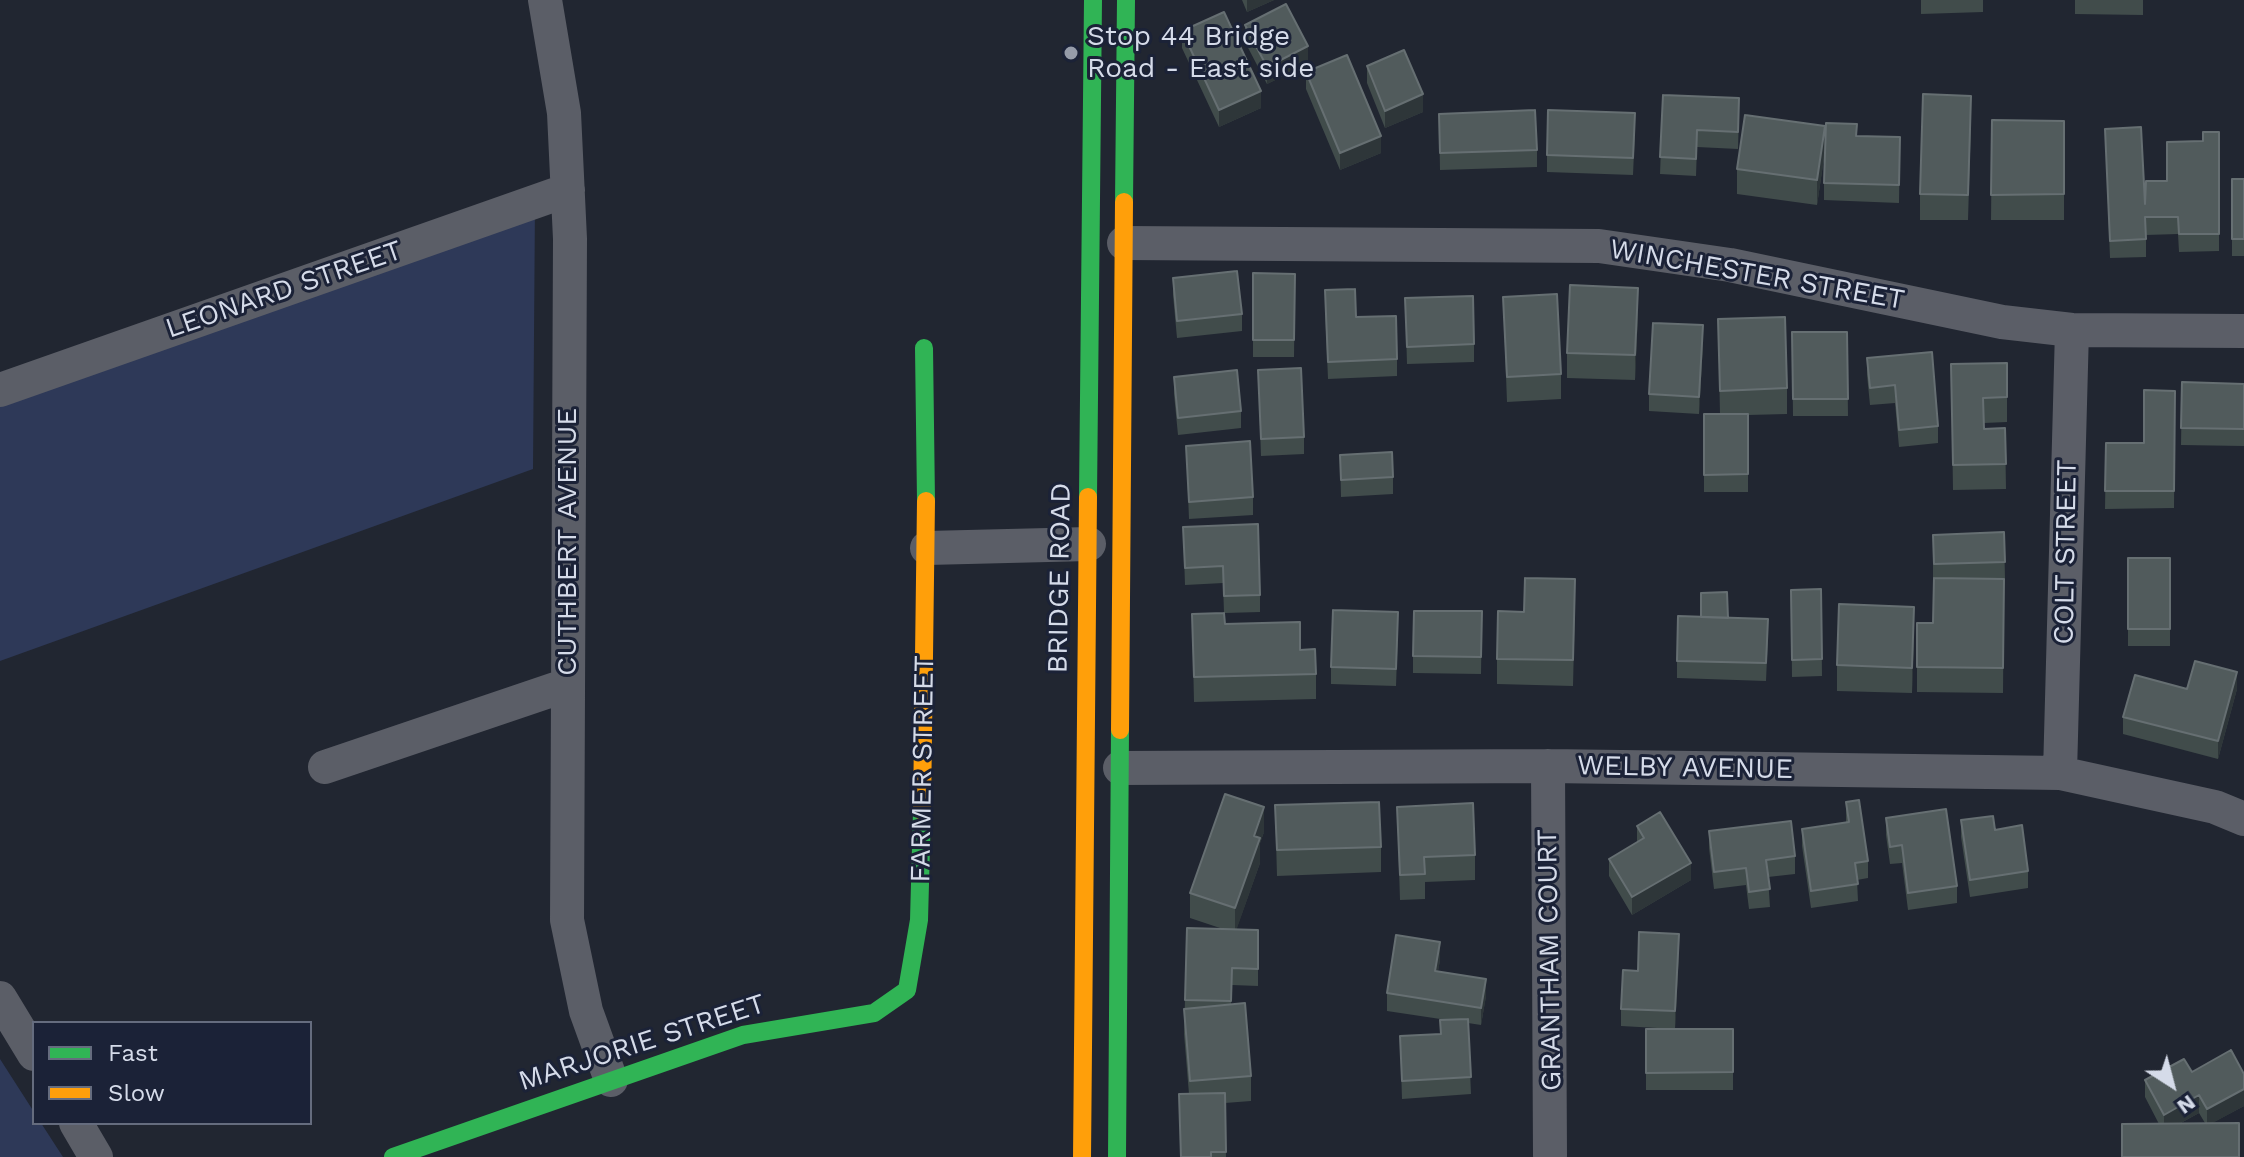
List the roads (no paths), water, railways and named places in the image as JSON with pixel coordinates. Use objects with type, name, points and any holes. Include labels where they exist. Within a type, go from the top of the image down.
[{"type":"main road","name":"BRIDGE ROAD","points":[[1093,0],[1109,243],[1120,768],[1117,1157]]},
{"type":"main road","name":"BRIDGE ROAD","points":[[1082,1157],[1089,544],[1126,0]]},
{"type":"main road","name":"FARMER STREET","points":[[907,990],[919,920],[927,548],[924,348]]},
{"type":"main road","points":[[1086,768],[1120,768]]},
{"type":"main road","name":"MARJORIE STREET","points":[[393,1157],[743,1035],[874,1013],[907,990]]},
{"type":"street","name":"CUTHBERT AVENUE","points":[[545,0],[564,113],[568,190],[567,920],[586,1011],[611,1080]]},
{"type":"street","name":"LEONARD STREET","points":[[0,390],[568,190]]},
{"type":"street","name":"WINCHESTER STREET","points":[[1109,243],[1599,246],[1730,265],[2002,322],[2072,330],[2244,331]]},
{"type":"street","name":"COLT STREET","points":[[2060,773],[2072,330]]},
{"type":"street","points":[[927,548],[1089,544]]},
{"type":"street","points":[[325,767],[567,685]]},
{"type":"street","name":"WELBY AVENUE","points":[[1120,768],[1548,766],[2060,773],[2215,807],[2244,819]]},
{"type":"street","name":"GRANTHAM COURT","points":[[1548,766],[1550,1155]]},
{"type":"street","points":[[0,998],[32,1051]]},
{"type":"street","points":[[77,1125],[96,1157]]},
{"type":"place","name":"Stop 44 Bridge Road - East side","points":[[1071,53]]}]
